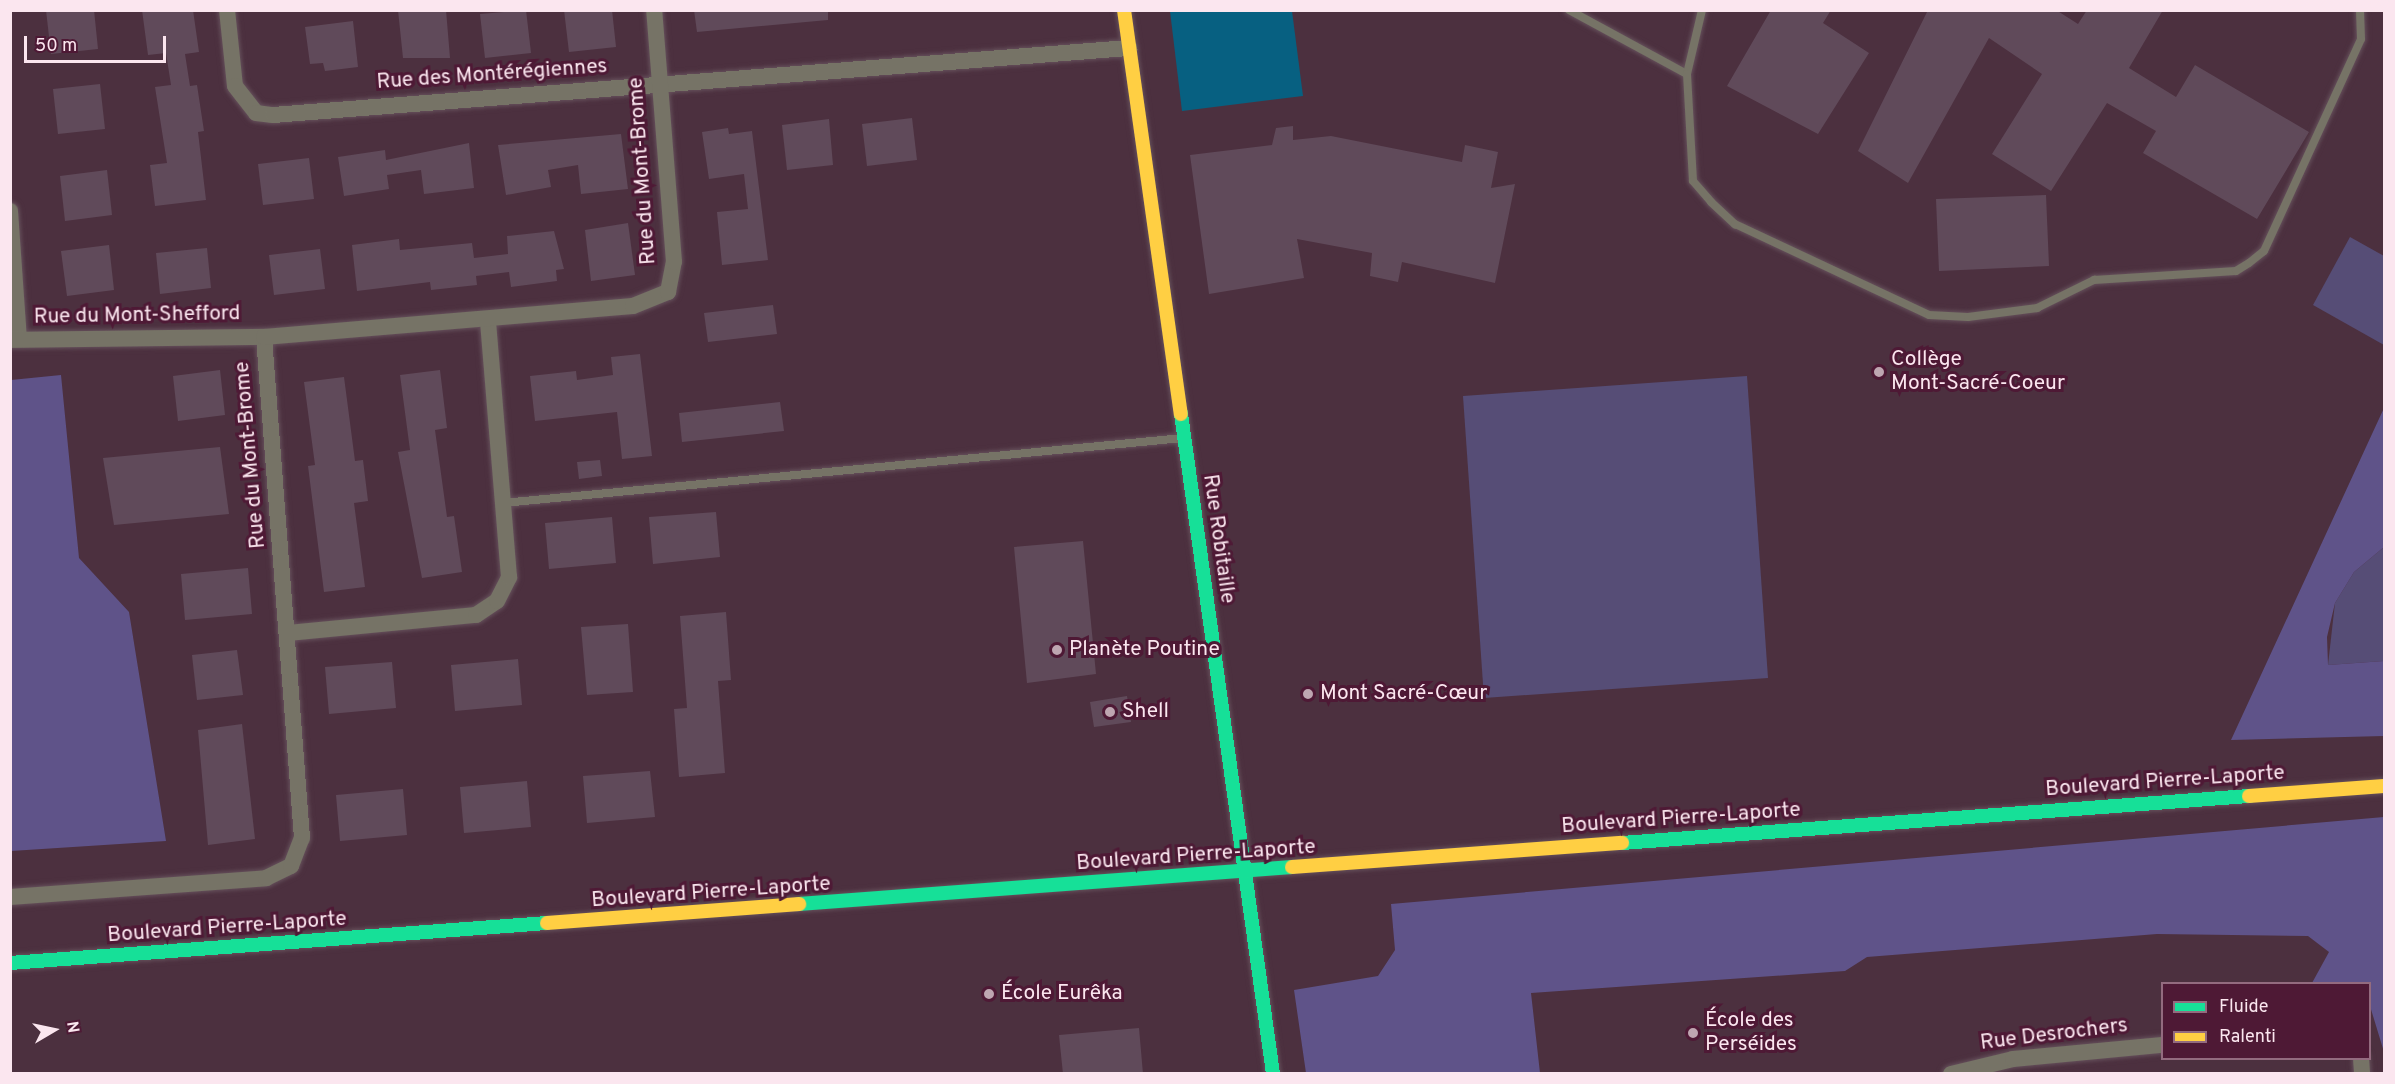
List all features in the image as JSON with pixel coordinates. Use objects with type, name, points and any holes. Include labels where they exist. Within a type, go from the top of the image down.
[{"type":"main road","name":"Rue Robitaille","points":[[1124,10],[1273,1074]]},
{"type":"main road","name":"Boulevard Pierre-Laporte","points":[[10,963],[1244,874],[2385,786]]},
{"type":"street","name":"Rue des Montérégiennes","points":[[227,10],[235,86],[256,113],[660,85],[1129,48]]},
{"type":"street","name":"Rue du Mont-Brome","points":[[10,897],[266,878],[291,866],[302,838],[264,338],[488,321],[633,306],[668,292],[674,262],[654,10]]},
{"type":"street","points":[[10,211],[15,340]]},
{"type":"street","points":[[288,633],[476,615],[497,601],[509,577],[488,321]]},
{"type":"street","name":"Rue du Mont-Shefford","points":[[15,340],[264,338]]},
{"type":"street","name":"Rue Desrochers","points":[[1952,1074],[2013,1059],[2161,1045]]},
{"type":"lane","points":[[1569,10],[1687,74]]},
{"type":"lane","points":[[1702,10],[1687,74],[1694,181],[1735,224],[1929,315],[1996,315],[2037,308],[2094,280],[2236,271],[2264,251],[2361,39],[2360,10]]},
{"type":"lane","points":[[503,503],[1183,438]]},
{"type":"shaded area","points":[[2350,237],[2384,256],[2384,345],[2313,305]]},
{"type":"shaded area","points":[[61,375],[79,558],[129,612],[166,841],[11,851],[11,380]]},
{"type":"shaded area","points":[[1747,376],[1768,678],[1484,698],[1463,396]]},
{"type":"shaded area","points":[[2384,408],[2384,547],[2354,572],[2335,603],[2327,637],[2328,665],[2384,661],[2384,736],[2231,740]]},
{"type":"shaded area","points":[[2384,547],[2384,661],[2328,665],[2335,603],[2354,572]]},
{"type":"shaded area","points":[[2384,817],[2384,1052],[2371,1009],[2371,982],[2313,982],[2329,952],[2308,936],[2157,934],[1867,957],[1845,971],[1531,993],[1540,1073],[1306,1073],[1294,990],[1378,976],[1395,950],[1391,904]]},
{"type":"water","points":[[1170,11],[1292,11],[1303,96],[1182,111]]},
{"type":"building","points":[[46,10],[94,10],[98,49],[51,54]]},
{"type":"building","points":[[142,10],[193,10],[199,52],[185,54],[190,86],[197,85],[204,131],[198,132],[206,200],[155,206],[150,165],[167,163],[155,87],[171,85],[166,53],[148,55]]},
{"type":"building","points":[[398,10],[446,10],[450,58],[403,58]]},
{"type":"building","points":[[526,10],[531,53],[485,58],[480,14]]},
{"type":"building","points":[[564,10],[612,10],[616,47],[569,52]]},
{"type":"building","points":[[694,10],[828,10],[828,20],[697,32]]},
{"type":"building","points":[[1771,10],[1831,10],[1823,23],[1869,53],[1818,134],[1727,86]]},
{"type":"building","points":[[1928,10],[2056,10],[2078,24],[2087,10],[2163,10],[2129,68],[2176,97],[2195,65],[2309,132],[2257,219],[2143,153],[2156,131],[2107,103],[2051,191],[1992,154],[2042,74],[1989,38],[1908,183],[1858,151]]},
{"type":"building","points":[[353,21],[358,67],[325,71],[323,63],[310,64],[305,27]]},
{"type":"building","points":[[100,84],[105,129],[58,134],[53,89]]},
{"type":"building","points":[[912,118],[917,160],[867,166],[862,124]]},
{"type":"building","points":[[829,119],[833,165],[787,170],[782,125]]},
{"type":"building","points":[[1293,126],[1293,140],[1331,136],[1462,162],[1465,145],[1498,152],[1491,188],[1515,184],[1495,283],[1402,262],[1398,282],[1370,276],[1372,253],[1297,239],[1304,278],[1209,294],[1190,155],[1272,145],[1276,128]]},
{"type":"building","points":[[728,128],[729,134],[752,131],[768,260],[722,265],[717,212],[748,209],[744,174],[709,179],[702,132]]},
{"type":"building","points":[[621,134],[628,189],[581,194],[578,165],[548,170],[551,187],[506,195],[498,145]]},
{"type":"building","points":[[469,143],[474,188],[424,194],[421,170],[387,175],[389,189],[344,196],[338,157],[385,150],[386,160]]},
{"type":"building","points":[[309,158],[314,199],[263,205],[258,164]]},
{"type":"building","points":[[107,170],[112,215],[65,221],[60,176]]},
{"type":"building","points":[[2046,195],[2049,266],[1939,271],[1936,199]]},
{"type":"building","points":[[628,223],[635,275],[591,281],[585,230]]},
{"type":"building","points":[[554,231],[564,269],[556,270],[557,281],[511,287],[509,272],[476,276],[477,285],[431,290],[430,282],[357,291],[352,245],[399,239],[400,250],[472,243],[474,258],[508,254],[507,236]]},
{"type":"building","points":[[109,245],[114,290],[67,296],[61,251]]},
{"type":"building","points":[[207,248],[211,288],[160,294],[156,253]]},
{"type":"building","points":[[320,249],[325,289],[274,295],[269,255]]},
{"type":"building","points":[[773,305],[777,334],[708,342],[704,313]]},
{"type":"building","points":[[640,354],[652,456],[622,459],[617,412],[535,421],[530,376],[576,371],[577,380],[613,375],[611,357]]},
{"type":"building","points":[[220,370],[225,415],[178,421],[173,376]]},
{"type":"building","points":[[440,370],[447,428],[435,430],[447,517],[454,516],[462,572],[422,578],[398,452],[410,450],[400,375]]},
{"type":"building","points":[[344,377],[355,461],[363,460],[368,501],[354,503],[365,587],[324,592],[308,466],[315,465],[304,382]]},
{"type":"building","points":[[780,402],[784,431],[682,442],[679,413]]},
{"type":"building","points":[[220,447],[229,514],[114,525],[103,458]]},
{"type":"building","points":[[600,460],[602,476],[579,479],[577,462]]},
{"type":"building","points":[[716,512],[720,557],[653,564],[649,517]]},
{"type":"building","points":[[612,517],[616,563],[549,569],[545,523]]},
{"type":"building","points":[[1083,541],[1096,674],[1027,683],[1014,547]]},
{"type":"building","points":[[248,568],[252,614],[185,620],[181,574]]},
{"type":"building","points":[[726,612],[731,680],[718,681],[725,773],[679,777],[674,709],[687,708],[680,616]]},
{"type":"building","points":[[628,624],[633,692],[587,695],[581,627]]},
{"type":"building","points":[[237,650],[243,695],[197,700],[192,655]]},
{"type":"building","points":[[518,659],[522,705],[455,711],[451,665]]},
{"type":"building","points":[[392,662],[396,708],[329,714],[325,667]]},
{"type":"building","name":"Shell","points":[[1127,696],[1131,722],[1094,727],[1090,702]]},
{"type":"building","points":[[242,724],[255,839],[208,845],[198,730]]},
{"type":"building","points":[[650,771],[655,817],[587,823],[583,776]]},
{"type":"building","points":[[527,781],[531,827],[464,833],[460,787]]},
{"type":"building","points":[[403,789],[407,835],[340,841],[336,795]]},
{"type":"building","points":[[1139,1028],[1143,1074],[1063,1074],[1059,1035]]},
{"type":"traffic: fast","points":[[1181,414],[1273,1074]]},
{"type":"traffic: fast","points":[[1622,843],[2249,796]]},
{"type":"traffic: fast","points":[[799,904],[1292,867]]},
{"type":"traffic: fast","points":[[10,963],[547,923]]},
{"type":"traffic: slow","points":[[1124,10],[1181,414]]},
{"type":"traffic: slow","points":[[2249,796],[2384,786]]},
{"type":"traffic: slow","points":[[1292,867],[1622,843]]},
{"type":"traffic: slow","points":[[547,923],[799,904]]},
{"type":"place","name":"Collège Mont-Sacré-Coeur","points":[[1879,372]]},
{"type":"place","name":"Planète Poutine","points":[[1057,650]]},
{"type":"place","name":"Mont Sacré-Cœur","points":[[1308,694]]},
{"type":"place","name":"Shell","points":[[1110,712]]},
{"type":"place","name":"École Eurêka","points":[[989,994]]},
{"type":"place","name":"École des Perséides","points":[[1693,1033]]}]
